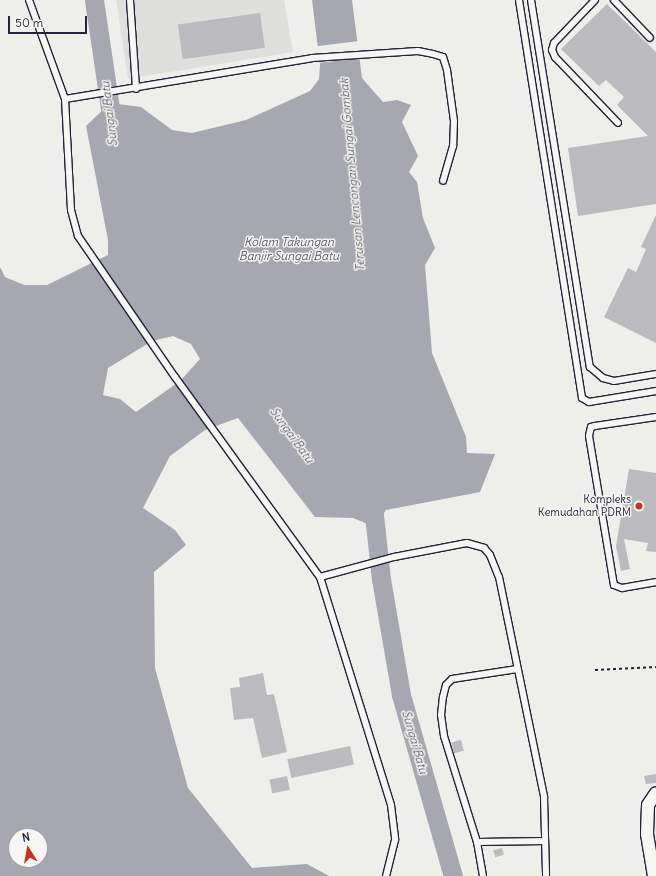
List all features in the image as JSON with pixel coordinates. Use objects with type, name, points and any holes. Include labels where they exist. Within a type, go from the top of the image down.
[{"type":"street","points":[[654,876],[648,805],[651,797],[656,793]]},
{"type":"lane","points":[[29,0],[65,100],[72,221],[78,236],[91,258],[175,377],[320,577],[366,720],[393,813],[395,840],[386,876]]},
{"type":"lane","points":[[130,0],[136,89]]},
{"type":"lane","points":[[519,0],[582,398],[589,402],[656,391]]},
{"type":"lane","points":[[531,0],[590,367],[603,378],[614,380],[656,374]]},
{"type":"lane","points":[[595,0],[554,43],[552,50],[555,57],[618,123]]},
{"type":"lane","points":[[614,0],[650,38]]},
{"type":"lane","points":[[65,100],[90,97],[312,58],[367,53],[418,51],[443,57],[454,120],[453,146],[443,181]]},
{"type":"lane","points":[[656,416],[591,427],[588,436],[614,585],[622,588],[656,582]]},
{"type":"lane","points":[[320,577],[394,558],[467,543],[484,548],[495,564],[544,797],[546,876]]},
{"type":"lane","points":[[483,876],[477,842],[444,736],[441,715],[444,691],[452,679],[517,669]]},
{"type":"lane","points":[[477,842],[545,841]]},
{"type":"path","points":[[595,670],[656,667]]},
{"type":"shaded area","points":[[116,0],[284,0],[293,52],[128,79]]},
{"type":"water","name":"Kolam Takungan Banjir Sungai Batu","points":[[312,0],[352,0],[362,78],[383,102],[397,100],[411,105],[402,122],[418,156],[409,172],[417,182],[423,218],[435,248],[425,265],[432,353],[466,437],[467,453],[495,454],[480,492],[386,510],[375,527],[353,518],[315,517],[238,418],[205,430],[170,456],[143,508],[175,530],[186,545],[154,572],[155,668],[188,788],[252,868],[307,864],[329,876],[0,876],[0,267],[5,277],[24,285],[47,285],[108,255],[108,240],[86,126],[110,103],[141,107],[172,130],[192,133],[246,120],[310,91],[319,79],[320,65]],"holes":[[[173,336],[191,344],[200,359],[180,381],[136,412],[120,399],[103,395],[108,368],[152,341]]]},
{"type":"pier","points":[[359,41],[361,58],[318,63],[316,46]]},
{"type":"building","points":[[607,4],[656,52],[656,204],[578,216],[568,148],[648,136],[617,105],[624,97],[606,80],[599,86],[561,49]]},
{"type":"building","points":[[260,13],[265,48],[183,59],[178,25]]},
{"type":"building","points":[[656,215],[656,343],[604,317],[628,268],[636,272],[646,249],[641,247]]},
{"type":"building","name":"Kompleks Kemudahan PDRM","points":[[629,469],[656,473],[656,552],[646,551],[648,543],[624,539],[630,569],[621,571],[616,546]]},
{"type":"building","points":[[263,673],[267,695],[274,694],[287,752],[262,758],[253,718],[234,720],[230,688],[240,687],[239,678]]},
{"type":"building","points":[[461,740],[464,751],[454,753],[451,743]]},
{"type":"building","points":[[350,746],[354,765],[291,778],[287,759]]},
{"type":"building","points":[[656,774],[656,783],[646,784],[644,776]]},
{"type":"building","points":[[287,776],[290,790],[272,793],[269,780]]},
{"type":"building","points":[[502,848],[504,855],[495,857],[493,850]]},
{"type":"waterway","name":"Sungai Batu","points":[[94,0],[113,129]]},
{"type":"waterway","name":"Sungai Batu","points":[[363,508],[374,515],[381,579],[401,695],[453,876]]},
{"type":"place","name":"Kompleks Kemudahan PDRM","points":[[639,506]]},
{"type":"water label","name":"Terusan Lencongan Sungai Gombak","points":[[352,175]]}]
